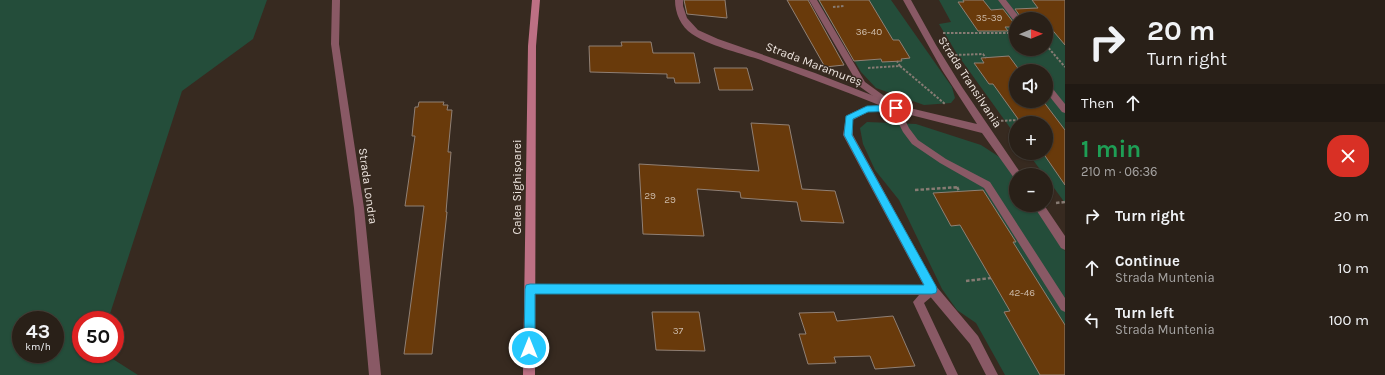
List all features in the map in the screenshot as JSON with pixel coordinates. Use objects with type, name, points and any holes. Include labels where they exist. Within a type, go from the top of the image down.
[{"type":"main road","name":"Calea Sighișoarei","points":[[529,375],[532,54],[536,0]]},
{"type":"street","name":"Strada Londra","points":[[336,0],[335,44],[359,208],[375,375]]},
{"type":"street","name":"Strada Maramureș","points":[[679,0],[679,6],[683,19],[695,32],[716,41],[812,75],[896,108],[986,130]]},
{"type":"street","name":"Strada Transilvania","points":[[907,0],[930,43],[1012,168]]},
{"type":"street","points":[[896,108],[867,109],[849,118],[848,135],[932,290],[974,340],[992,375]]},
{"type":"street","points":[[1043,212],[1065,245]]},
{"type":"lane","points":[[813,0],[862,84],[896,108],[906,130],[915,142],[943,161],[987,185],[1065,307]]},
{"type":"lane","points":[[1002,0],[1011,12]]},
{"type":"lane","points":[[1053,95],[1065,110]]},
{"type":"lane","points":[[530,289],[932,290]]},
{"type":"lane","points":[[932,290],[918,302],[953,375]]},
{"type":"path","points":[[941,33],[1009,34]]},
{"type":"path","points":[[1053,53],[1065,67]]},
{"type":"path","points":[[950,55],[983,54],[986,58]]},
{"type":"path","points":[[900,66],[947,106]]},
{"type":"path","points":[[993,122],[1009,121]]},
{"type":"path","points":[[915,190],[987,185]]},
{"type":"path","points":[[957,187],[959,191]]},
{"type":"path","points":[[966,281],[991,278]]},
{"type":"green space","points":[[0,0],[267,0],[253,39],[182,91],[111,311],[72,311],[72,363],[119,363],[138,375],[0,375]]},
{"type":"green space","points":[[818,0],[891,0],[952,87],[955,98],[951,103],[924,105],[876,88],[861,72]]},
{"type":"green space","points":[[939,0],[1065,0],[1065,203],[1053,187],[1053,168],[1039,168],[1033,160],[1053,160],[1053,116],[1009,116],[1009,126],[957,54],[939,24],[951,22]]},
{"type":"green space","points":[[867,122],[916,124],[981,145],[1001,158],[1009,168],[1009,212],[1040,212],[1065,251],[1065,375],[1005,375],[976,323],[957,310],[942,289],[899,200],[875,170],[863,144],[860,128]]},
{"type":"building","points":[[684,0],[725,0],[727,18],[687,14]]},
{"type":"building","points":[[787,0],[808,0],[844,65],[825,67]]},
{"type":"building","points":[[819,0],[869,0],[893,40],[899,40],[910,58],[901,59],[902,61],[882,62],[881,59],[854,61]]},
{"type":"building","points":[[963,0],[983,0],[991,10],[1003,9],[1009,17],[1009,27],[1005,27],[1008,31],[978,31],[958,2],[964,2]]},
{"type":"building","points":[[1032,0],[1065,0],[1065,45],[1053,31],[1053,12],[1017,12],[1015,9],[1038,8]]},
{"type":"building","points":[[621,42],[651,42],[653,53],[694,53],[700,83],[675,83],[674,78],[667,78],[667,74],[590,72],[589,46],[622,46]]},
{"type":"building","points":[[1009,56],[1015,64],[1009,64],[1009,106],[993,84],[989,84],[974,63],[984,63],[981,58]]},
{"type":"building","points":[[714,68],[747,68],[753,90],[719,90]]},
{"type":"building","points":[[419,102],[444,102],[443,105],[448,105],[447,110],[452,110],[448,152],[451,152],[447,212],[432,354],[404,354],[424,206],[405,206],[415,136],[412,136],[415,107],[418,107]]},
{"type":"building","points":[[1010,108],[1048,108],[1065,130],[1065,185],[1048,160],[1053,160],[1053,116],[1016,116]]},
{"type":"building","points":[[751,123],[789,125],[802,189],[835,191],[844,223],[801,221],[797,202],[741,198],[740,192],[697,189],[704,236],[643,234],[639,164],[759,171]]},
{"type":"building","points":[[983,190],[1016,242],[1013,242],[1065,325],[1065,375],[1040,375],[1004,312],[1010,311],[960,225],[951,226],[933,193]]},
{"type":"building","points":[[652,312],[699,312],[705,351],[656,350]]},
{"type":"building","points":[[834,312],[837,321],[893,316],[915,366],[875,369],[870,356],[834,357],[836,363],[808,364],[799,334],[806,334],[799,313]]},
{"type":"route","points":[[529,348],[530,289],[932,290],[848,135],[849,118],[867,109],[896,108]]}]
